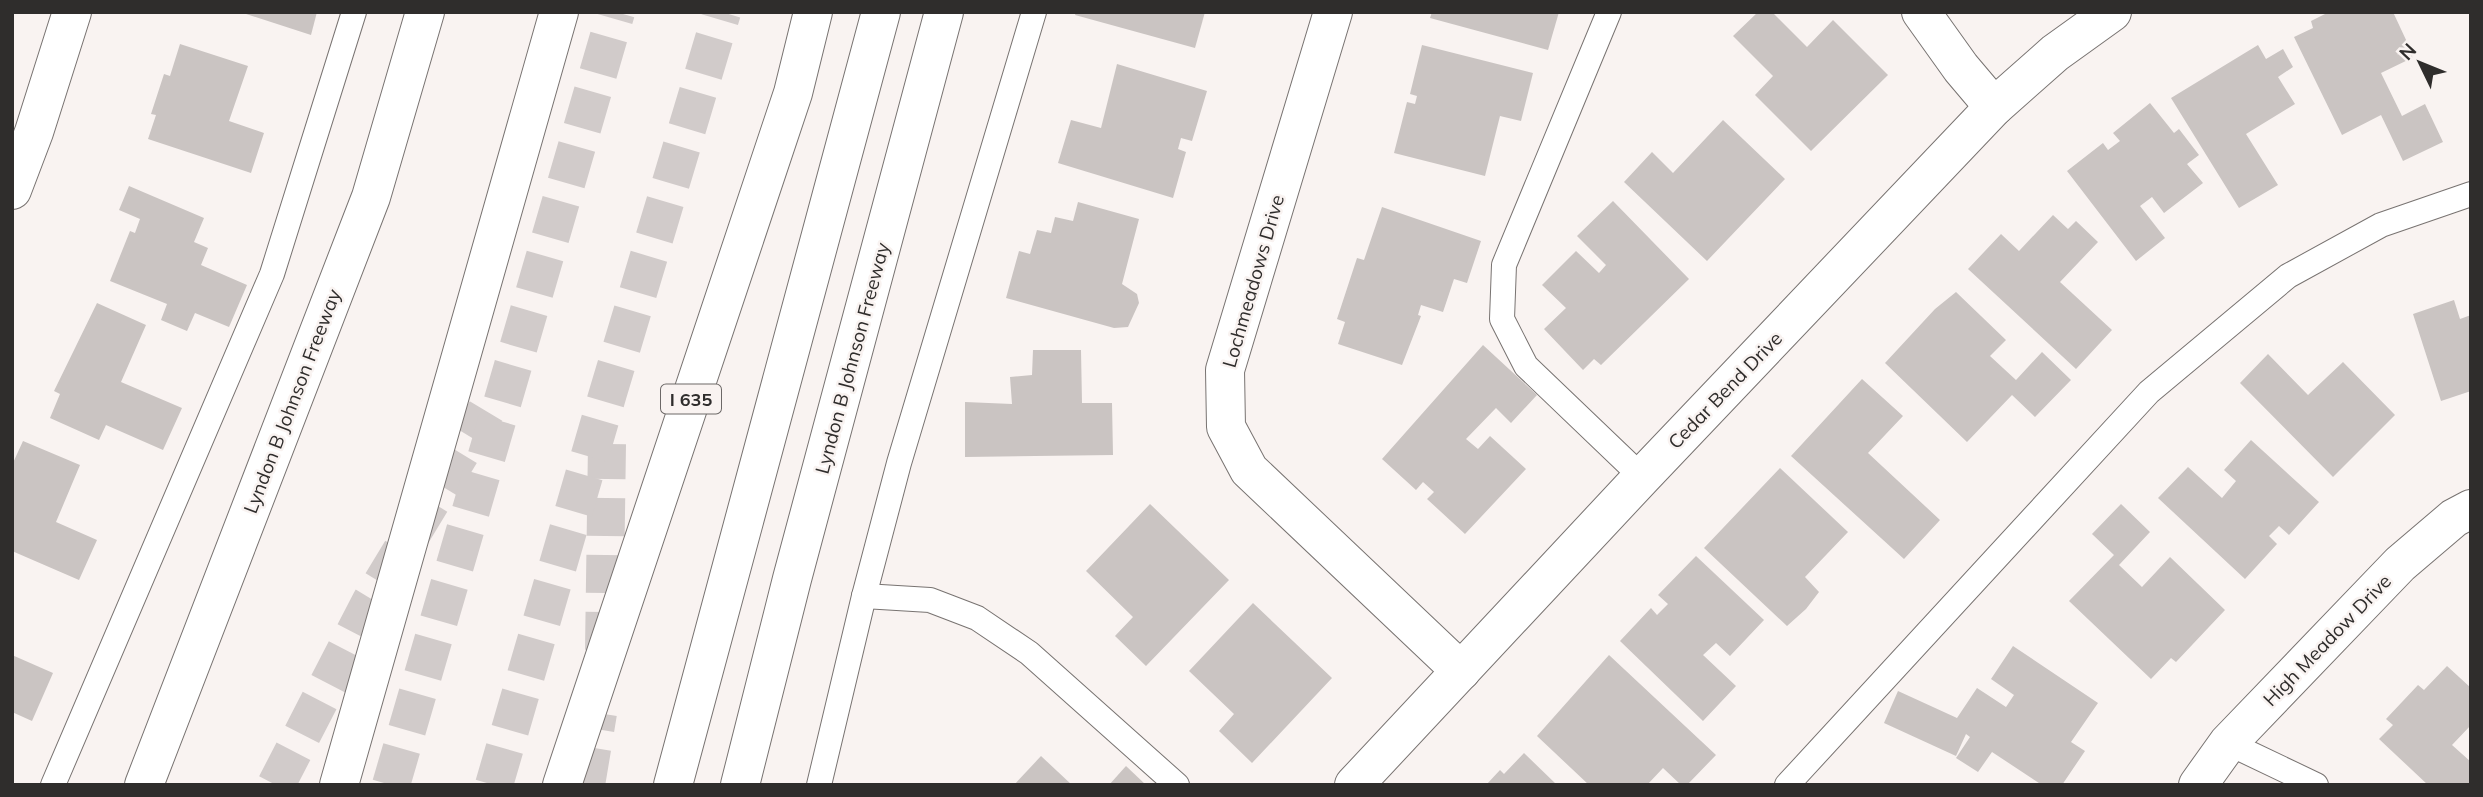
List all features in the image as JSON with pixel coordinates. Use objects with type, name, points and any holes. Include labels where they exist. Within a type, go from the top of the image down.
[{"type":"main road","points":[[12,190],[34,132],[72,12]]},
{"type":"main road","name":"Lyndon B Johnson Freeway","points":[[144,785],[371,197],[425,12]]},
{"type":"main road","points":[[339,785],[559,12]]},
{"type":"main road","name":"I 635","points":[[562,785],[793,93],[813,12]]},
{"type":"main road","points":[[673,785],[881,12]]},
{"type":"main road","name":"Lyndon B Johnson Freeway","points":[[740,785],[792,579],[944,12]]},
{"type":"main road","name":"Lochmeadows Drive","points":[[1333,12],[1225,370],[1226,427],[1249,470],[1461,671]]},
{"type":"main road","points":[[1921,12],[1961,68],[1994,107]]},
{"type":"main road","name":"Cedar Bend Drive","points":[[1354,785],[1994,107],[2055,53],[2112,12]]},
{"type":"main road","name":"High Meadow Drive","points":[[2198,785],[2228,743],[2400,564],[2454,518],[2471,509]]},
{"type":"lane","points":[[53,785],[272,274],[354,12]]},
{"type":"lane","points":[[819,785],[864,596],[903,451],[1034,12]]},
{"type":"lane","points":[[1609,12],[1504,265],[1502,319],[1526,366],[1642,477]]},
{"type":"lane","points":[[1787,785],[2150,392],[2288,276],[2381,225],[2471,194]]},
{"type":"lane","points":[[864,596],[930,600],[977,618],[1029,653],[1177,785]]},
{"type":"lane","points":[[2228,743],[2316,785]]},
{"type":"building","points":[[240,12],[317,12],[311,35]]},
{"type":"building","points":[[1076,12],[1205,12],[1195,48],[1075,15]]},
{"type":"building","points":[[1432,12],[1559,12],[1548,50],[1430,18]]},
{"type":"building","points":[[1758,12],[1772,12],[1807,47],[1833,20],[1888,75],[1811,151],[1755,95],[1773,76],[1733,36]]},
{"type":"building","points":[[2329,12],[2393,12],[2414,57],[2381,73],[2402,116],[2425,104],[2443,142],[2403,161],[2381,115],[2342,135],[2294,37],[2313,28],[2311,21]]},
{"type":"building","points":[[180,44],[248,66],[229,121],[264,133],[251,173],[148,139],[156,115],[151,114],[164,74],[170,76]]},
{"type":"building","points":[[1422,45],[1533,73],[1521,121],[1500,116],[1485,176],[1394,153],[1407,102],[1415,104],[1417,96],[1410,94]]},
{"type":"building","points":[[2258,45],[2266,59],[2283,49],[2293,67],[2278,77],[2295,104],[2246,134],[2278,185],[2239,208],[2171,98]]},
{"type":"building","points":[[1117,64],[1207,91],[1192,141],[1181,138],[1178,149],[1186,152],[1173,198],[1058,163],[1071,120],[1101,128]]},
{"type":"building","points":[[2150,103],[2174,133],[2179,129],[2199,155],[2187,164],[2203,183],[2164,213],[2152,197],[2140,206],[2165,238],[2136,261],[2067,171],[2103,143],[2108,150],[2120,141],[2113,133]]},
{"type":"building","points":[[1723,120],[1785,179],[1707,261],[1624,182],[1652,152],[1673,173]]},
{"type":"building","points":[[129,186],[204,218],[194,242],[208,248],[201,265],[247,285],[229,327],[195,313],[187,331],[161,320],[167,304],[110,281],[130,231],[135,233],[140,219],[119,210]]},
{"type":"building","points":[[1613,201],[1689,279],[1601,365],[1594,359],[1583,370],[1544,329],[1566,308],[1542,285],[1576,251],[1599,273],[1606,265],[1577,236]]},
{"type":"building","points":[[1078,202],[1139,219],[1122,284],[1137,294],[1139,303],[1128,327],[1114,328],[1006,298],[1019,251],[1030,254],[1037,230],[1051,233],[1055,217],[1073,221]]},
{"type":"building","points":[[1382,207],[1481,241],[1467,283],[1454,279],[1443,312],[1421,305],[1418,315],[1421,316],[1402,365],[1338,344],[1345,322],[1337,319],[1357,258],[1364,260]]},
{"type":"building","points":[[2053,215],[2068,229],[2076,221],[2098,242],[2060,282],[2112,330],[2076,369],[1968,269],[2001,234],[2019,251]]},
{"type":"building","points":[[1956,292],[2006,340],[1990,356],[2016,380],[2042,352],[2071,380],[2035,417],[2012,395],[1967,442],[1885,363],[1935,309]]},
{"type":"building","points":[[2454,300],[2460,319],[2471,315],[2471,391],[2441,401],[2413,314]]},
{"type":"building","points":[[97,303],[146,325],[121,382],[182,408],[163,450],[106,425],[99,440],[50,418],[60,394],[54,391]]},
{"type":"building","points":[[1483,345],[1537,395],[1511,423],[1496,408],[1466,439],[1478,449],[1490,436],[1526,469],[1465,534],[1427,499],[1434,492],[1423,482],[1416,490],[1382,459]]},
{"type":"building","points":[[1033,350],[1081,350],[1082,403],[1112,403],[1113,455],[965,457],[965,402],[1012,404],[1010,377],[1032,375]]},
{"type":"building","points":[[2268,354],[2308,395],[2343,362],[2395,415],[2333,477],[2240,383]]},
{"type":"building","points":[[1862,379],[1903,416],[1868,453],[1940,520],[1904,559],[1791,456]]},
{"type":"building","points":[[2251,440],[2319,502],[2289,535],[2279,526],[2269,536],[2277,544],[2245,579],[2158,498],[2188,467],[2222,498],[2236,481],[2224,470]]},
{"type":"building","points":[[23,441],[80,465],[56,522],[97,540],[79,580],[12,551],[12,465]]},
{"type":"building","points":[[1780,468],[1848,532],[1805,577],[1819,592],[1806,609],[1787,626],[1704,548]]},
{"type":"building","points":[[1150,504],[1229,580],[1146,666],[1115,636],[1133,617],[1086,571]]},
{"type":"building","points":[[2121,504],[2150,532],[2119,565],[2142,587],[2170,557],[2225,610],[2176,662],[2171,658],[2151,679],[2069,601],[2114,555],[2092,534]]},
{"type":"building","points":[[1696,556],[1764,620],[1730,656],[1716,643],[1703,655],[1736,686],[1703,721],[1620,641],[1651,608],[1657,615],[1668,604],[1658,595]]},
{"type":"building","points":[[1253,603],[1332,678],[1252,763],[1219,731],[1234,714],[1189,671]]},
{"type":"building","points":[[2013,646],[2098,703],[2071,742],[2085,751],[2062,785],[2042,785],[1992,752],[1978,772],[1956,758],[1970,737],[1966,734],[1956,756],[1884,723],[1898,691],[1957,718],[1977,688],[2006,707],[2014,695],[1991,679]]},
{"type":"building","points":[[12,655],[53,673],[32,721],[12,712]]},
{"type":"building","points":[[1609,655],[1716,755],[1687,785],[1681,785],[1663,768],[1647,785],[1589,785],[1537,736]]},
{"type":"building","points":[[2447,666],[2471,688],[2471,725],[2452,745],[2471,762],[2471,785],[2428,785],[2379,739],[2393,725],[2386,719],[2418,685],[2424,690]]},
{"type":"building","points":[[1524,753],[1557,785],[1486,785],[1500,770],[1504,774]]},
{"type":"building","points":[[1041,756],[1072,785],[1014,785]]},
{"type":"building","points":[[1126,766],[1146,785],[1109,785]]},
{"type":"tunnel","points":[[391,785],[616,12]]},
{"type":"tunnel","points":[[494,785],[722,12]]},
{"type":"tunnel","points":[[276,785],[371,601],[486,411]]},
{"type":"tunnel","points":[[604,650],[607,444]]},
{"type":"tunnel","points":[[586,785],[598,713]]}]
